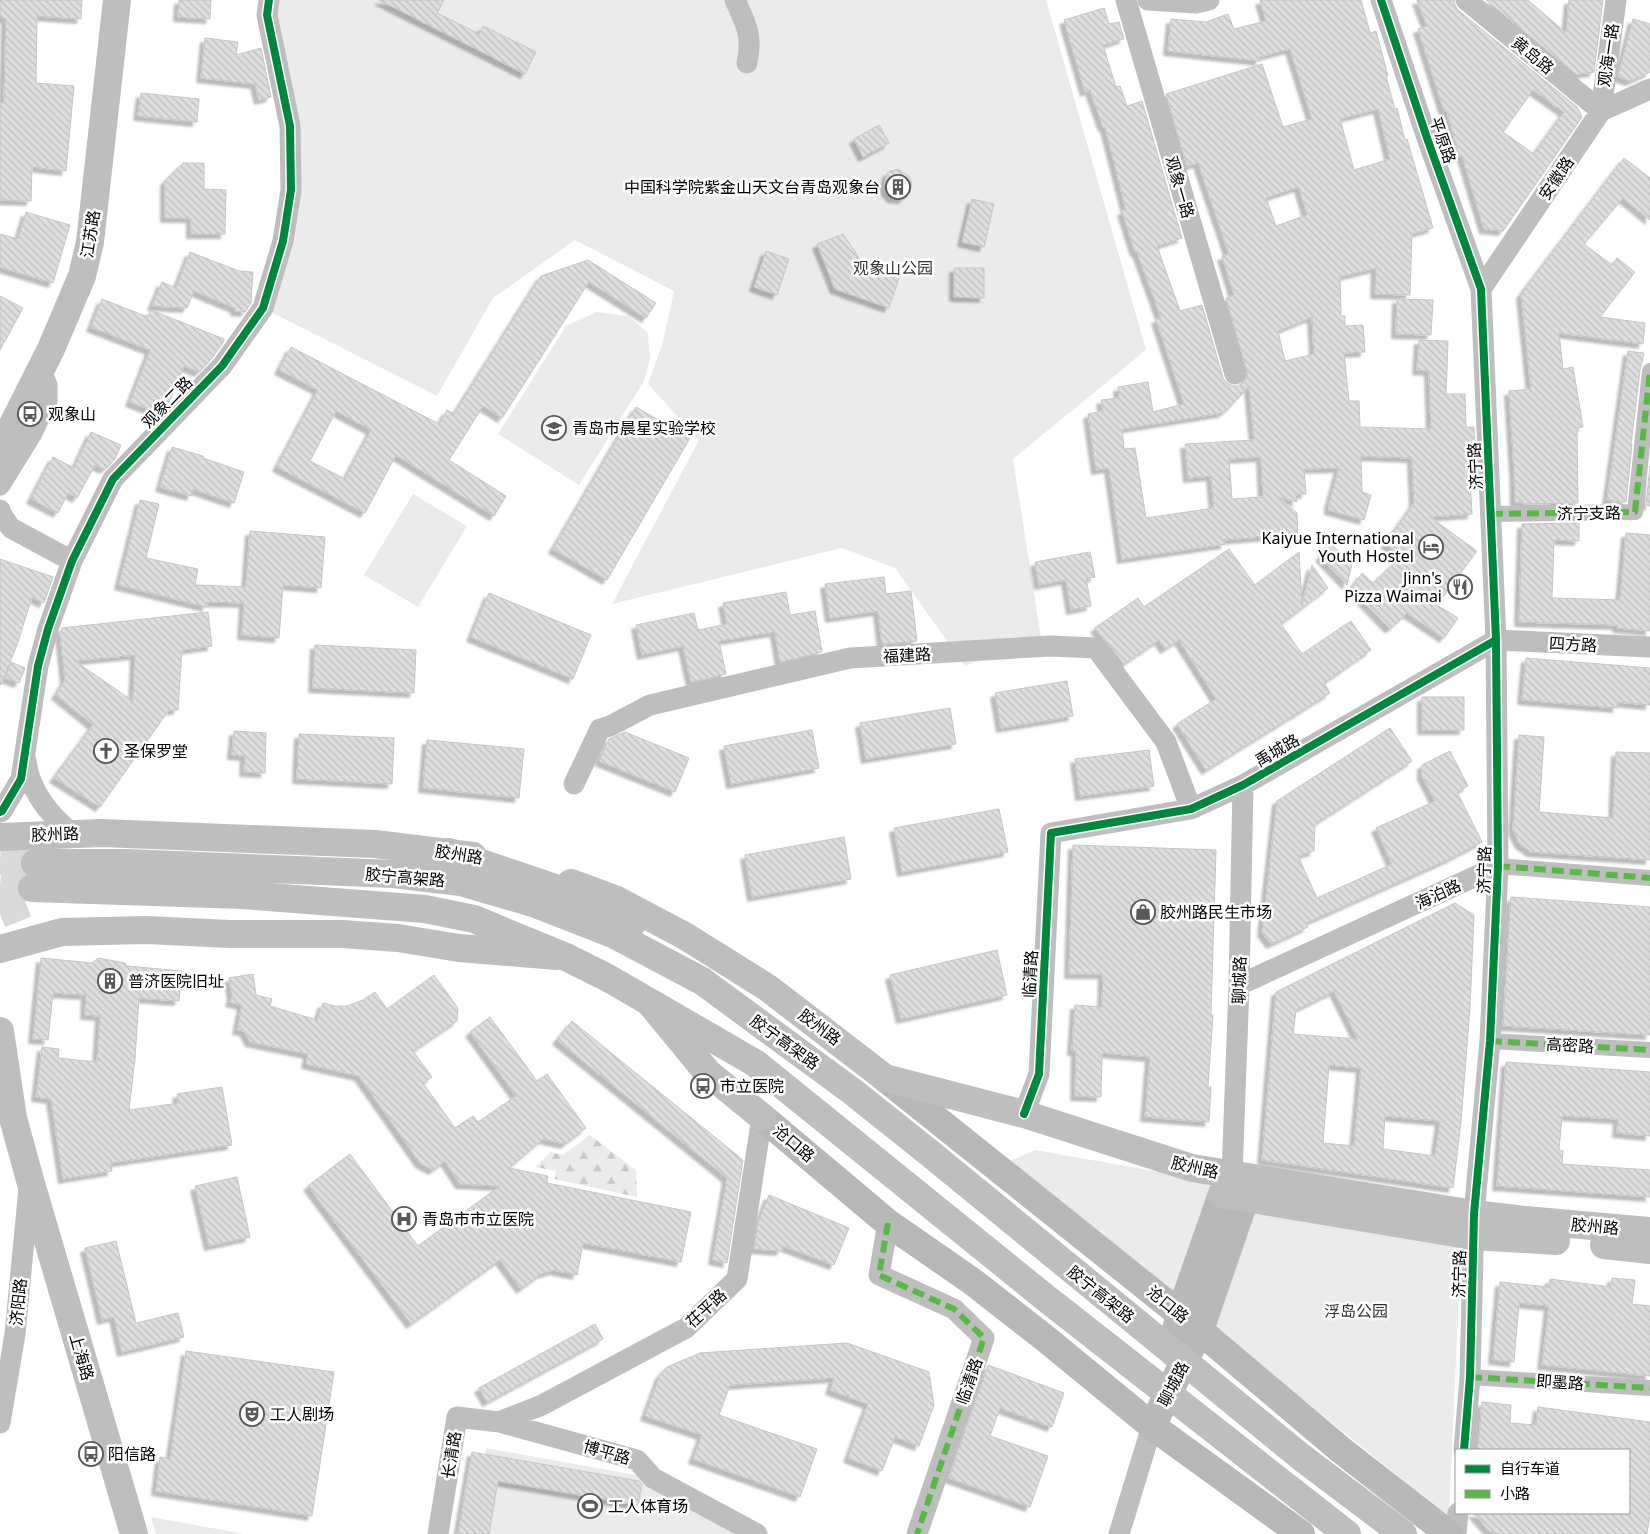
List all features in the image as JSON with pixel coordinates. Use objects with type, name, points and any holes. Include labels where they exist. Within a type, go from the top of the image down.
[{"type":"main road","name":"江苏路","points":[[0,450],[51,349],[82,276],[90,242],[117,0]]},
{"type":"main road","name":"胶州路","points":[[13,836],[111,834],[375,844],[449,852],[522,864],[617,900],[685,936],[768,988],[885,1078],[1024,1114],[1192,1168],[1233,1189],[1650,1250]]},
{"type":"main road","points":[[0,854],[13,836]]},
{"type":"main road","points":[[449,852],[564,892],[633,924],[710,971],[752,1001],[853,1092]]},
{"type":"main road","name":"胶宁高架路","points":[[1347,1534],[1047,1299],[755,1063],[608,978],[566,957],[474,920],[425,909],[243,895],[32,885],[127,862],[393,874],[461,882],[533,903],[615,935],[702,981],[853,1092],[1301,1457],[1403,1534]]},
{"type":"main road","points":[[0,927],[9,936],[11,946],[62,932],[146,930],[230,934],[342,934],[398,938],[459,948],[566,957]]},
{"type":"main road","points":[[651,1004],[708,1072],[762,1117]]},
{"type":"main road","name":"上海路","points":[[0,1030],[5,1118],[30,1180],[134,1534]]},
{"type":"main road","name":"沧口路","points":[[885,1078],[1190,1322],[1342,1450],[1449,1534]]},
{"type":"main road","name":"沧口路","points":[[762,1117],[888,1223],[980,1288],[1046,1339],[1152,1426],[1301,1534]]},
{"type":"main road","name":"聊城路","points":[[1152,1426],[1190,1322],[1233,1189]]},
{"type":"main road","name":"胶州路","points":[[1473,1225],[1525,1220],[1650,1231]]},
{"type":"street","name":"观象二路","points":[[0,812],[21,779],[38,666],[48,629],[72,561],[112,480],[222,366],[263,308],[283,241],[290,190],[290,126],[267,15],[269,0]]},
{"type":"street","points":[[736,0],[748,30],[749,51],[746,63]]},
{"type":"street","name":"观象一路","points":[[1126,0],[1235,374]]},
{"type":"street","points":[[1148,0],[1196,3],[1209,0]]},
{"type":"street","name":"平原路","points":[[1380,0],[1481,289]]},
{"type":"street","name":"黄岛路","points":[[1466,0],[1601,111]]},
{"type":"street","name":"观海一路","points":[[1601,111],[1616,0]]},
{"type":"street","points":[[1601,111],[1650,89]]},
{"type":"street","name":"安徽路","points":[[1481,289],[1601,111]]},
{"type":"street","name":"济宁路","points":[[1464,1449],[1470,1377],[1473,1225],[1490,1041],[1498,866],[1496,640],[1481,289]]},
{"type":"street","points":[[0,485],[32,433],[47,401],[47,385],[40,370]]},
{"type":"street","name":"济宁支路","points":[[1491,514],[1635,512],[1650,371]]},
{"type":"street","points":[[0,510],[11,528],[72,561]]},
{"type":"street","name":"四方路","points":[[1496,640],[1650,647]]},
{"type":"street","name":"禹城路","points":[[1051,833],[1191,808],[1243,785],[1496,640]]},
{"type":"street","name":"福建路","points":[[574,784],[600,729],[610,726],[650,705],[850,658],[1050,646],[1096,648],[1166,742],[1191,808]]},
{"type":"street","points":[[25,753],[28,776],[39,798],[57,821],[73,834]]},
{"type":"street","name":"聊城路","points":[[1233,1189],[1243,785]]},
{"type":"street","name":"临清路","points":[[1024,1114],[1038,1074],[1051,833]]},
{"type":"street","name":"海泊路","points":[[1239,985],[1498,866],[1650,878]]},
{"type":"street","name":"高密路","points":[[1490,1041],[1650,1050]]},
{"type":"street","name":"茌平路","points":[[499,1422],[542,1405],[686,1328],[737,1279],[762,1117]]},
{"type":"street","name":"济阳路","points":[[0,1423],[15,1334],[30,1180]]},
{"type":"street","name":"临清路","points":[[888,1223],[879,1275],[954,1310],[984,1338],[917,1534]]},
{"type":"street","name":"即墨路","points":[[1470,1377],[1650,1388]]},
{"type":"street","name":"长清路","points":[[438,1534],[457,1417],[499,1422]]},
{"type":"street","name":"博平路","points":[[499,1422],[637,1460],[653,1478],[757,1534]]},
{"type":"street","name":"聊城路","points":[[1120,1534],[1152,1426]]},
{"type":"street","points":[[1456,1534],[1458,1514]]},
{"type":"green space","name":"观象山公园","points":[[269,0],[1046,0],[1146,350],[1013,459],[1041,638],[965,666],[895,568],[842,548],[612,604],[699,440],[648,384],[663,342],[674,291],[575,240],[493,298],[437,396],[263,308],[291,190]]},
{"type":"green space","points":[[596,312],[628,316],[648,333],[650,359],[644,381],[579,485],[498,434],[566,326]]},
{"type":"green space","points":[[413,494],[467,526],[418,607],[364,575]]},
{"type":"green space","points":[[590,1135],[636,1170],[637,1197],[554,1179],[556,1171],[535,1167],[551,1152],[563,1155]]},
{"type":"green space","name":"浮岛公园","points":[[1035,1150],[1462,1225],[1449,1517],[1008,1162]]},
{"type":"green space","name":"工人体育场","points":[[486,1448],[653,1478],[757,1534],[470,1534]]},
{"type":"green space","points":[[151,1517],[245,1534],[156,1534]]},
{"type":"building","points":[[0,0],[82,0],[81,19],[37,16],[36,83],[74,86],[66,171],[32,167],[31,201],[0,200],[0,103],[4,103],[6,19],[0,17]]},
{"type":"building","points":[[179,0],[211,0],[210,19],[178,17]]},
{"type":"building","points":[[379,0],[444,0],[437,13],[479,34],[483,26],[536,52],[525,74]]},
{"type":"building","points":[[1260,0],[1361,0],[1370,33],[1376,31],[1395,109],[1397,108],[1405,140],[1407,139],[1433,228],[1412,234],[1410,295],[1375,294],[1376,268],[1340,277],[1341,316],[1345,316],[1345,326],[1363,325],[1365,352],[1344,353],[1349,401],[1359,401],[1360,427],[1431,429],[1429,371],[1417,370],[1419,340],[1448,341],[1446,394],[1465,394],[1466,427],[1474,427],[1476,463],[1469,463],[1472,514],[1430,517],[1477,551],[1437,605],[1458,618],[1444,638],[1407,613],[1390,629],[1351,589],[1362,573],[1373,583],[1402,556],[1385,544],[1414,503],[1412,458],[1361,456],[1362,492],[1371,495],[1364,520],[1329,510],[1339,468],[1304,469],[1306,494],[1296,494],[1297,502],[1279,497],[1297,513],[1298,539],[1274,539],[1274,536],[1223,540],[1226,544],[1122,559],[1109,468],[1096,470],[1088,414],[1103,411],[1101,400],[1119,398],[1118,387],[1148,382],[1153,412],[1184,404],[1156,319],[1161,318],[1137,252],[1135,252],[1122,211],[1126,210],[1105,127],[1103,127],[1090,90],[1085,92],[1064,20],[1104,8],[1109,24],[1119,22],[1124,39],[1103,45],[1116,87],[1120,86],[1127,106],[1142,101],[1182,238],[1157,246],[1180,311],[1202,305],[1223,378],[1233,386],[1238,386],[1244,382],[1247,371],[1226,298],[1234,295],[1222,256],[1229,254],[1198,163],[1187,166],[1166,94],[1262,64],[1283,127],[1312,119],[1290,49],[1259,57],[1261,61],[1168,51],[1171,19],[1206,22],[1228,14],[1234,29],[1266,21]],"holes":[[[1378,109],[1390,159],[1354,170],[1340,119]],[[1299,187],[1307,215],[1276,226],[1266,198]],[[1312,317],[1314,354],[1285,361],[1278,331]],[[1249,386],[1254,440],[1185,444],[1188,478],[1211,476],[1214,508],[1146,518],[1135,448],[1124,449],[1122,429],[1222,413]],[[1261,457],[1263,497],[1232,499],[1229,459]]]},
{"type":"building","points":[[1417,0],[1454,0],[1458,10],[1577,107],[1582,117],[1503,231],[1484,229],[1462,156],[1459,157],[1447,111],[1444,111],[1418,29],[1427,26]],"holes":[[[1533,90],[1564,112],[1534,154],[1503,132]]]},
{"type":"building","points":[[1486,0],[1528,0],[1566,33],[1569,0],[1603,0],[1594,72],[1576,74]]},
{"type":"building","points":[[1633,19],[1650,24],[1650,72],[1630,81],[1618,77]]},
{"type":"building","points":[[205,38],[238,42],[236,55],[261,48],[271,97],[259,100],[255,84],[201,78]]},
{"type":"building","points":[[141,93],[199,99],[197,122],[138,116]]},
{"type":"building","points":[[879,125],[889,143],[863,157],[854,139]]},
{"type":"building","points":[[1624,158],[1650,178],[1650,220],[1623,198],[1584,244],[1612,265],[1617,258],[1635,272],[1600,317],[1645,323],[1643,344],[1559,333],[1563,369],[1573,367],[1583,427],[1577,428],[1578,503],[1523,504],[1523,502],[1515,502],[1509,391],[1531,389],[1521,294]]},
{"type":"building","points":[[183,163],[204,163],[204,189],[226,190],[225,234],[191,234],[191,218],[165,218],[165,181]]},
{"type":"building","name":"中国科学院紫金山天文台青岛观象台","points":[[898,169],[909,176],[912,183],[910,192],[903,199],[892,198],[886,191],[885,182],[888,172]]},
{"type":"building","points":[[972,199],[994,204],[984,247],[962,242]]},
{"type":"building","points":[[26,212],[70,225],[53,283],[0,267],[0,234],[18,239]]},
{"type":"building","points":[[843,234],[860,259],[900,275],[889,308],[835,289],[817,244]]},
{"type":"building","points":[[766,251],[789,259],[777,295],[754,287]]},
{"type":"building","points":[[190,252],[239,271],[253,272],[251,303],[245,312],[235,311],[235,308],[194,291],[187,308],[152,306],[162,282],[176,288]]},
{"type":"building","points":[[588,260],[656,303],[646,318],[589,282],[502,418],[483,406],[449,460],[506,496],[494,516],[396,455],[365,513],[277,467],[318,390],[279,370],[291,347],[439,424],[447,410],[454,414],[541,276]],"holes":[[[336,411],[371,430],[345,479],[310,461]]]},
{"type":"building","points":[[954,268],[984,268],[984,298],[954,297]]},
{"type":"building","points":[[0,296],[23,308],[0,350]]},
{"type":"building","points":[[102,299],[148,317],[151,310],[224,339],[224,341],[199,372],[184,366],[169,403],[159,413],[130,402],[150,350],[91,327]]},
{"type":"building","points":[[1397,299],[1433,300],[1431,335],[1396,334]]},
{"type":"building","points":[[1628,351],[1644,353],[1640,370],[1631,444],[1626,502],[1622,502],[1607,500]]},
{"type":"building","points":[[636,407],[690,438],[607,580],[553,549]]},
{"type":"building","points":[[91,432],[121,445],[115,459],[105,469],[95,465],[77,498],[68,493],[58,513],[31,499],[53,457],[74,468]]},
{"type":"building","points":[[172,447],[203,456],[203,458],[244,472],[234,503],[193,489],[191,496],[160,487]]},
{"type":"building","points":[[1650,466],[1650,506],[1646,505]]},
{"type":"building","points":[[140,500],[159,504],[146,558],[198,569],[195,585],[246,587],[250,531],[325,537],[321,588],[283,585],[279,638],[242,635],[244,603],[207,602],[207,607],[119,585]]},
{"type":"building","points":[[1579,523],[1579,541],[1554,540],[1552,598],[1620,600],[1626,533],[1650,535],[1650,631],[1617,628],[1618,625],[1519,622],[1522,524]]},
{"type":"building","points":[[1331,544],[1352,564],[1347,585],[1320,557]]},
{"type":"building","points":[[1229,549],[1255,585],[1299,552],[1302,604],[1312,565],[1328,588],[1281,624],[1302,654],[1351,621],[1371,650],[1324,683],[1330,693],[1206,770],[1177,724],[1216,699],[1179,640],[1165,649],[1159,640],[1124,664],[1095,628],[1138,598],[1144,607]]},
{"type":"building","points":[[1090,552],[1095,577],[1086,578],[1091,606],[1071,610],[1066,580],[1039,585],[1035,562]]},
{"type":"building","points":[[0,559],[53,577],[44,603],[32,597],[18,642],[1,685],[0,684]]},
{"type":"building","points":[[884,577],[886,594],[911,591],[917,641],[882,644],[878,611],[830,618],[825,584]]},
{"type":"building","points":[[786,592],[790,615],[815,611],[822,652],[780,662],[775,632],[719,641],[726,674],[691,682],[683,646],[642,655],[636,625],[694,613],[698,630],[727,624],[723,603]]},
{"type":"building","points":[[489,593],[591,635],[573,679],[471,637]]},
{"type":"building","points":[[208,612],[212,646],[182,650],[178,710],[169,710],[100,807],[54,778],[93,725],[56,695],[65,680],[60,633],[62,628]],"holes":[[[135,655],[133,701],[75,661]]]},
{"type":"building","points":[[315,645],[416,650],[414,693],[313,688]]},
{"type":"building","points":[[1526,658],[1650,668],[1650,705],[1617,702],[1617,708],[1522,700]]},
{"type":"building","points":[[11,662],[25,668],[19,683],[5,678]]},
{"type":"building","points":[[1067,681],[1073,716],[1001,728],[995,693]]},
{"type":"building","points":[[1422,697],[1464,697],[1464,730],[1422,730]]},
{"type":"building","points":[[950,708],[956,744],[866,759],[860,723]]},
{"type":"building","points":[[1390,728],[1412,761],[1315,824],[1314,851],[1298,856],[1317,898],[1392,864],[1376,828],[1435,801],[1422,776],[1422,765],[1450,751],[1468,786],[1457,792],[1482,842],[1447,860],[1306,923],[1308,927],[1271,944],[1262,932],[1277,801]]},
{"type":"building","points":[[812,730],[819,768],[731,784],[724,746]]},
{"type":"building","points":[[234,731],[266,733],[265,773],[244,772],[245,756],[232,755]]},
{"type":"building","points":[[625,732],[689,758],[675,792],[599,761],[609,739]]},
{"type":"building","points":[[299,734],[394,738],[392,784],[297,779]]},
{"type":"building","points":[[1519,735],[1544,737],[1539,812],[1613,818],[1616,752],[1650,753],[1650,860],[1531,852],[1519,843],[1513,829]]},
{"type":"building","points":[[427,740],[524,749],[519,798],[423,788]]},
{"type":"building","points":[[1149,750],[1154,786],[1080,796],[1075,759]]},
{"type":"building","points":[[999,809],[1008,852],[902,872],[894,828]]},
{"type":"building","points":[[844,837],[851,879],[752,897],[745,855]]},
{"type":"building","name":"胶州路民生市场","points":[[1073,845],[1216,850],[1211,1014],[1213,1015],[1208,1087],[1211,1087],[1209,1122],[1145,1117],[1150,1057],[1102,1053],[1101,1097],[1075,1096],[1076,1051],[1072,1051],[1075,1005],[1102,1007],[1103,974],[1069,974]]},
{"type":"building","points":[[1511,897],[1650,907],[1650,1035],[1503,1026]]},
{"type":"building","points":[[1455,903],[1474,915],[1470,1008],[1461,1122],[1453,1188],[1262,1160],[1276,992]],"holes":[[[1334,991],[1358,1039],[1293,1034],[1296,1010]],[[1329,1065],[1361,1068],[1354,1146],[1323,1143]],[[1385,1116],[1440,1121],[1435,1156],[1383,1149]]]},
{"type":"building","points":[[997,950],[1007,995],[901,1019],[890,975]]},
{"type":"building","points":[[41,958],[92,963],[98,958],[125,963],[127,966],[182,971],[179,1001],[139,998],[129,1110],[179,1103],[177,1094],[222,1087],[232,1145],[111,1163],[112,1171],[63,1179],[51,1099],[36,1097],[42,1047],[59,1049],[58,1058],[97,1062],[100,1016],[85,1015],[86,995],[53,993],[48,1040],[33,1039]]},
{"type":"building","points":[[253,974],[256,995],[272,999],[270,1006],[317,1020],[323,1003],[347,1006],[363,1000],[375,992],[387,1009],[434,975],[458,1008],[457,1021],[413,1051],[432,1077],[423,1083],[455,1128],[473,1116],[478,1122],[516,1096],[470,1032],[490,1017],[537,1081],[547,1074],[586,1128],[565,1144],[543,1139],[509,1168],[548,1176],[547,1183],[691,1212],[681,1262],[583,1243],[577,1275],[554,1270],[541,1274],[521,1289],[500,1260],[411,1324],[308,1186],[350,1154],[418,1246],[500,1186],[460,1184],[445,1161],[433,1170],[420,1163],[359,1076],[306,1064],[308,1054],[250,1042],[244,1031],[237,1030],[242,1005],[230,1002],[232,996],[229,978]]},
{"type":"building","points":[[572,1021],[743,1160],[727,1263],[713,1260],[727,1178],[557,1040]]},
{"type":"building","points":[[1506,1062],[1650,1072],[1650,1136],[1617,1133],[1618,1119],[1562,1116],[1559,1150],[1563,1151],[1562,1164],[1650,1170],[1650,1197],[1497,1186]]},
{"type":"building","points":[[237,1177],[250,1237],[209,1246],[195,1186]]},
{"type":"building","points":[[769,1195],[849,1228],[834,1265],[783,1246],[781,1251],[754,1249],[758,1223]]},
{"type":"building","points":[[116,1241],[136,1323],[178,1313],[184,1337],[122,1352],[114,1317],[102,1320],[85,1248]]},
{"type":"building","points":[[1612,1278],[1635,1280],[1632,1304],[1650,1306],[1650,1376],[1542,1365],[1549,1306],[1519,1303],[1514,1362],[1493,1360],[1500,1282],[1549,1287],[1550,1279],[1611,1287]]},
{"type":"building","points":[[595,1324],[603,1339],[487,1402],[479,1388]]},
{"type":"building","points":[[847,1343],[929,1372],[934,1405],[919,1446],[895,1437],[882,1471],[848,1458],[868,1404],[830,1390],[834,1378],[730,1385],[719,1415],[817,1449],[800,1497],[693,1459],[702,1435],[645,1416],[660,1375],[667,1367],[700,1353]]},
{"type":"building","name":"工人剧场","points":[[186,1351],[334,1372],[312,1516],[156,1491],[160,1457],[170,1459]]},
{"type":"building","points":[[988,1365],[1064,1393],[1052,1427],[1000,1408],[990,1436],[1048,1456],[1030,1507],[949,1478]]},
{"type":"building","points":[[1482,1402],[1511,1405],[1510,1423],[1536,1425],[1538,1407],[1650,1422],[1650,1514],[1647,1534],[1500,1534],[1490,1532],[1474,1514],[1630,1514],[1630,1449],[1478,1449]]},
{"type":"building","points":[[472,1452],[639,1481],[642,1484],[638,1505],[498,1481],[489,1534],[458,1534]]},
{"type":"tunnel","points":[[0,861],[35,863]]},
{"type":"tunnel","points":[[0,885],[32,888]]},
{"type":"tunnel","points":[[0,914],[28,903]]},
{"type":"marked path","points":[[1491,514],[1635,512],[1650,371]]},
{"type":"marked path","points":[[1498,866],[1650,878]]},
{"type":"marked path","points":[[1490,1041],[1650,1050]]},
{"type":"marked path","points":[[888,1223],[879,1275],[954,1309],[984,1338],[917,1534]]},
{"type":"marked path","points":[[1470,1377],[1650,1388]]},
{"type":"cycle path","points":[[0,812],[21,779],[38,666],[48,629],[72,561],[113,479],[222,366],[263,308],[283,241],[291,190],[290,126],[267,15],[269,0]]},
{"type":"cycle path","points":[[1381,0],[1427,138],[1481,289],[1496,640],[1498,866],[1490,1041],[1474,1214],[1470,1377],[1464,1449]]},
{"type":"cycle path","points":[[1024,1114],[1039,1074],[1051,833],[1191,809],[1243,785],[1496,640]]},
{"type":"place","name":"中国科学院紫金山天文台青岛观象台","points":[[898,187]]},
{"type":"place","name":"观象山","points":[[30,414]]},
{"type":"place","name":"青岛市晨星实验学校","points":[[554,428]]},
{"type":"place","name":"Kaiyue International Youth Hostel","points":[[1431,547]]},
{"type":"place","name":"Jinn's Pizza Waimai","points":[[1460,587]]},
{"type":"place","name":"圣保罗堂","points":[[106,751]]},
{"type":"place","name":"胶州路民生市场","points":[[1143,912]]},
{"type":"place","name":"普济医院旧址","points":[[110,981]]},
{"type":"place","name":"市立医院","points":[[703,1086]]},
{"type":"place","name":"青岛市市立医院","points":[[404,1219]]},
{"type":"place","name":"工人剧场","points":[[252,1414]]},
{"type":"place","name":"阳信路","points":[[91,1454]]},
{"type":"place","name":"工人体育场","points":[[590,1506]]}]
